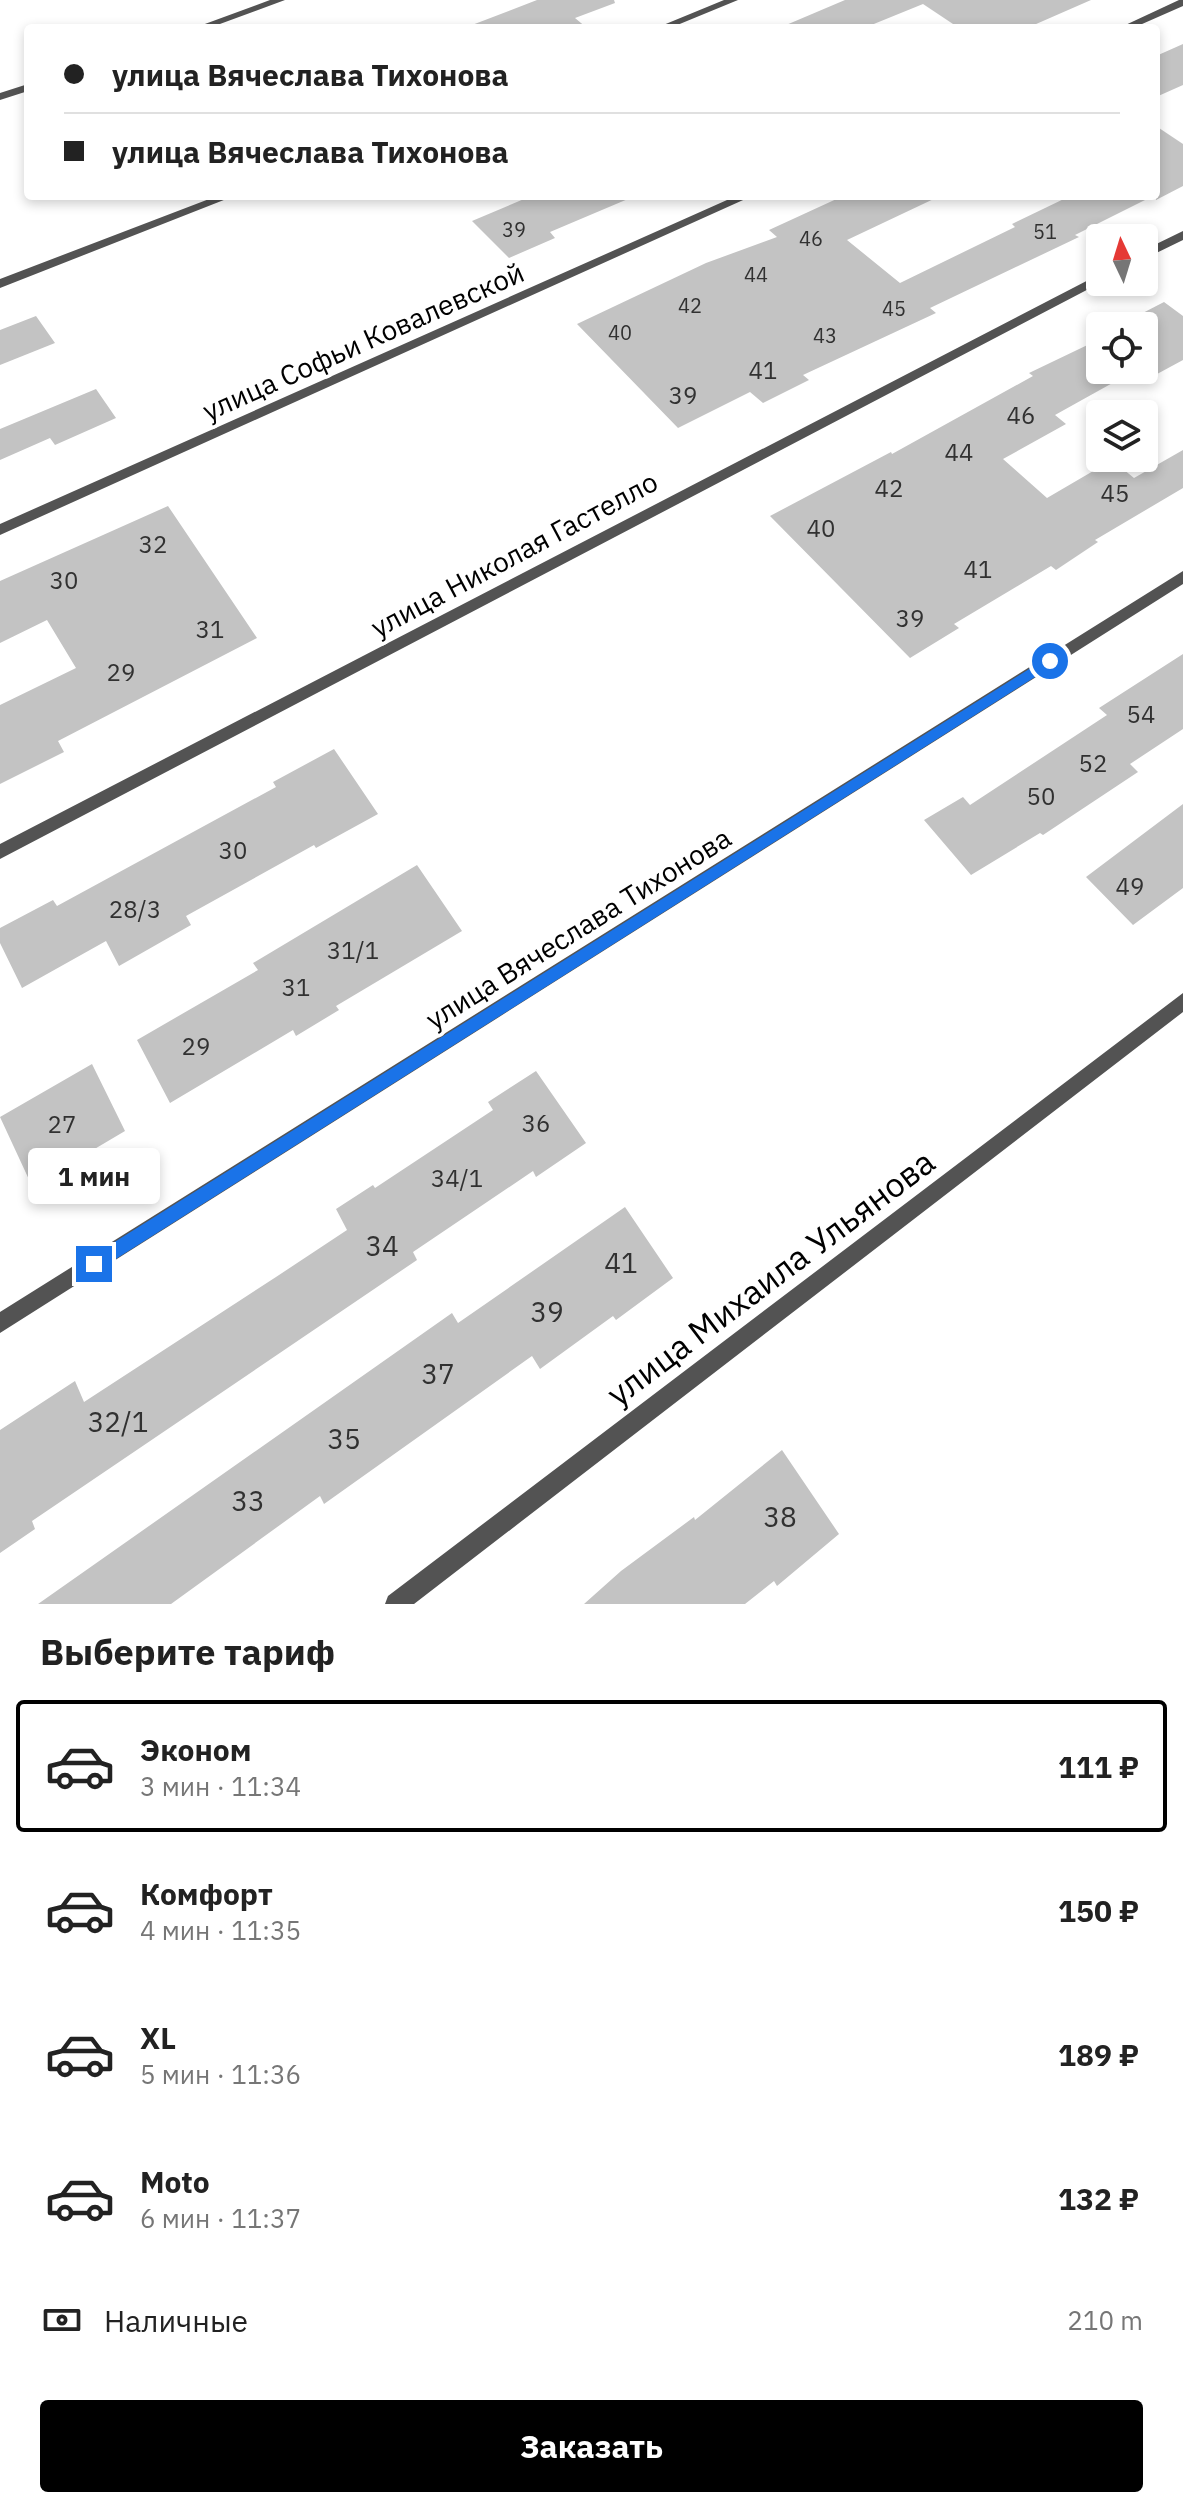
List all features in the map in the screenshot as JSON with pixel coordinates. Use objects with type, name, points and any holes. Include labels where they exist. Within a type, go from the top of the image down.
[{"type":"street","points":[[211,24],[280,0]]},
{"type":"street","points":[[671,24],[733,0]]},
{"type":"street","points":[[1133,24],[1183,2]]},
{"type":"street","points":[[0,97],[24,88]]},
{"type":"street","points":[[0,284],[218,200]]},
{"type":"street","name":"улица Софьи Ковалевской","points":[[0,530],[737,200]]},
{"type":"street","points":[[1158,248],[1183,235]]},
{"type":"street","name":"улица Николая Гастелло","points":[[0,852],[1086,285]]},
{"type":"street","name":"улица Вячеслава Тихонова","points":[[0,1323],[1183,577]]},
{"type":"street","name":"улица Михаила Ульянова","points":[[396,1604],[1183,1001]]},
{"type":"building","points":[[537,0],[614,0],[615,3],[575,18],[582,24],[475,24]]},
{"type":"building","points":[[845,0],[1091,0],[1036,24],[953,24],[923,4],[874,24],[788,24]]},
{"type":"building","points":[[1183,44],[1183,85],[1160,95],[1160,54]]},
{"type":"building","points":[[1160,129],[1183,144],[1183,186],[1160,198]]},
{"type":"building","points":[[522,200],[626,200],[550,232],[555,238],[509,258],[472,221]]},
{"type":"building","points":[[834,200],[932,200],[847,240],[900,283],[1015,227],[1012,224],[1062,200],[1145,200],[1097,224],[1086,224],[1086,230],[1075,235],[1079,237],[930,308],[936,313],[803,375],[809,380],[763,403],[750,392],[678,428],[577,324],[706,263],[777,237],[769,230]]},
{"type":"building","points":[[1164,302],[1183,316],[1183,360],[1158,374],[1158,312],[1145,312]]},
{"type":"building","points":[[36,316],[55,343],[0,365],[0,330]]},
{"type":"building","points":[[1086,346],[1086,384],[1111,384],[1055,415],[1066,424],[1003,459],[1047,498],[1091,472],[1127,472],[1134,478],[1144,472],[1158,472],[1158,464],[1183,450],[1183,488],[1095,540],[1098,542],[1056,570],[1051,566],[954,624],[959,628],[910,658],[770,516],[892,454],[1033,376],[1029,373]]},
{"type":"building","points":[[96,389],[116,418],[55,445],[50,438],[0,460],[0,429]]},
{"type":"building","points":[[168,506],[257,638],[58,741],[64,752],[0,784],[0,705],[76,668],[47,620],[0,643],[0,581]]},
{"type":"building","points":[[1183,654],[1183,729],[1130,764],[1138,772],[1043,835],[1040,833],[971,875],[924,820],[963,797],[970,805],[1107,715],[1099,708]]},
{"type":"building","points":[[334,749],[378,814],[316,848],[314,845],[186,916],[191,925],[119,966],[106,941],[22,988],[0,943],[0,928],[53,900],[57,906],[276,787],[273,782]]},
{"type":"building","points":[[1183,804],[1183,888],[1133,925],[1086,877]]},
{"type":"building","points":[[417,865],[462,931],[336,1006],[339,1010],[296,1036],[293,1030],[170,1103],[137,1040],[258,970],[253,963]]},
{"type":"building","points":[[92,1064],[125,1131],[32,1186],[0,1117]]},
{"type":"building","points":[[536,1071],[586,1143],[536,1177],[533,1171],[413,1252],[417,1260],[32,1521],[35,1529],[0,1553],[0,1430],[75,1381],[84,1402],[347,1230],[336,1209],[373,1185],[375,1188],[493,1110],[488,1102]]},
{"type":"building","points":[[625,1207],[673,1278],[616,1320],[613,1316],[540,1369],[532,1356],[324,1504],[320,1496],[171,1604],[38,1604],[452,1313],[458,1323]]},
{"type":"building","points":[[782,1450],[839,1534],[777,1586],[774,1581],[745,1604],[584,1604],[621,1571],[694,1517],[695,1520]]},
{"type":"route","points":[[94,1264],[1050,661]]}]
